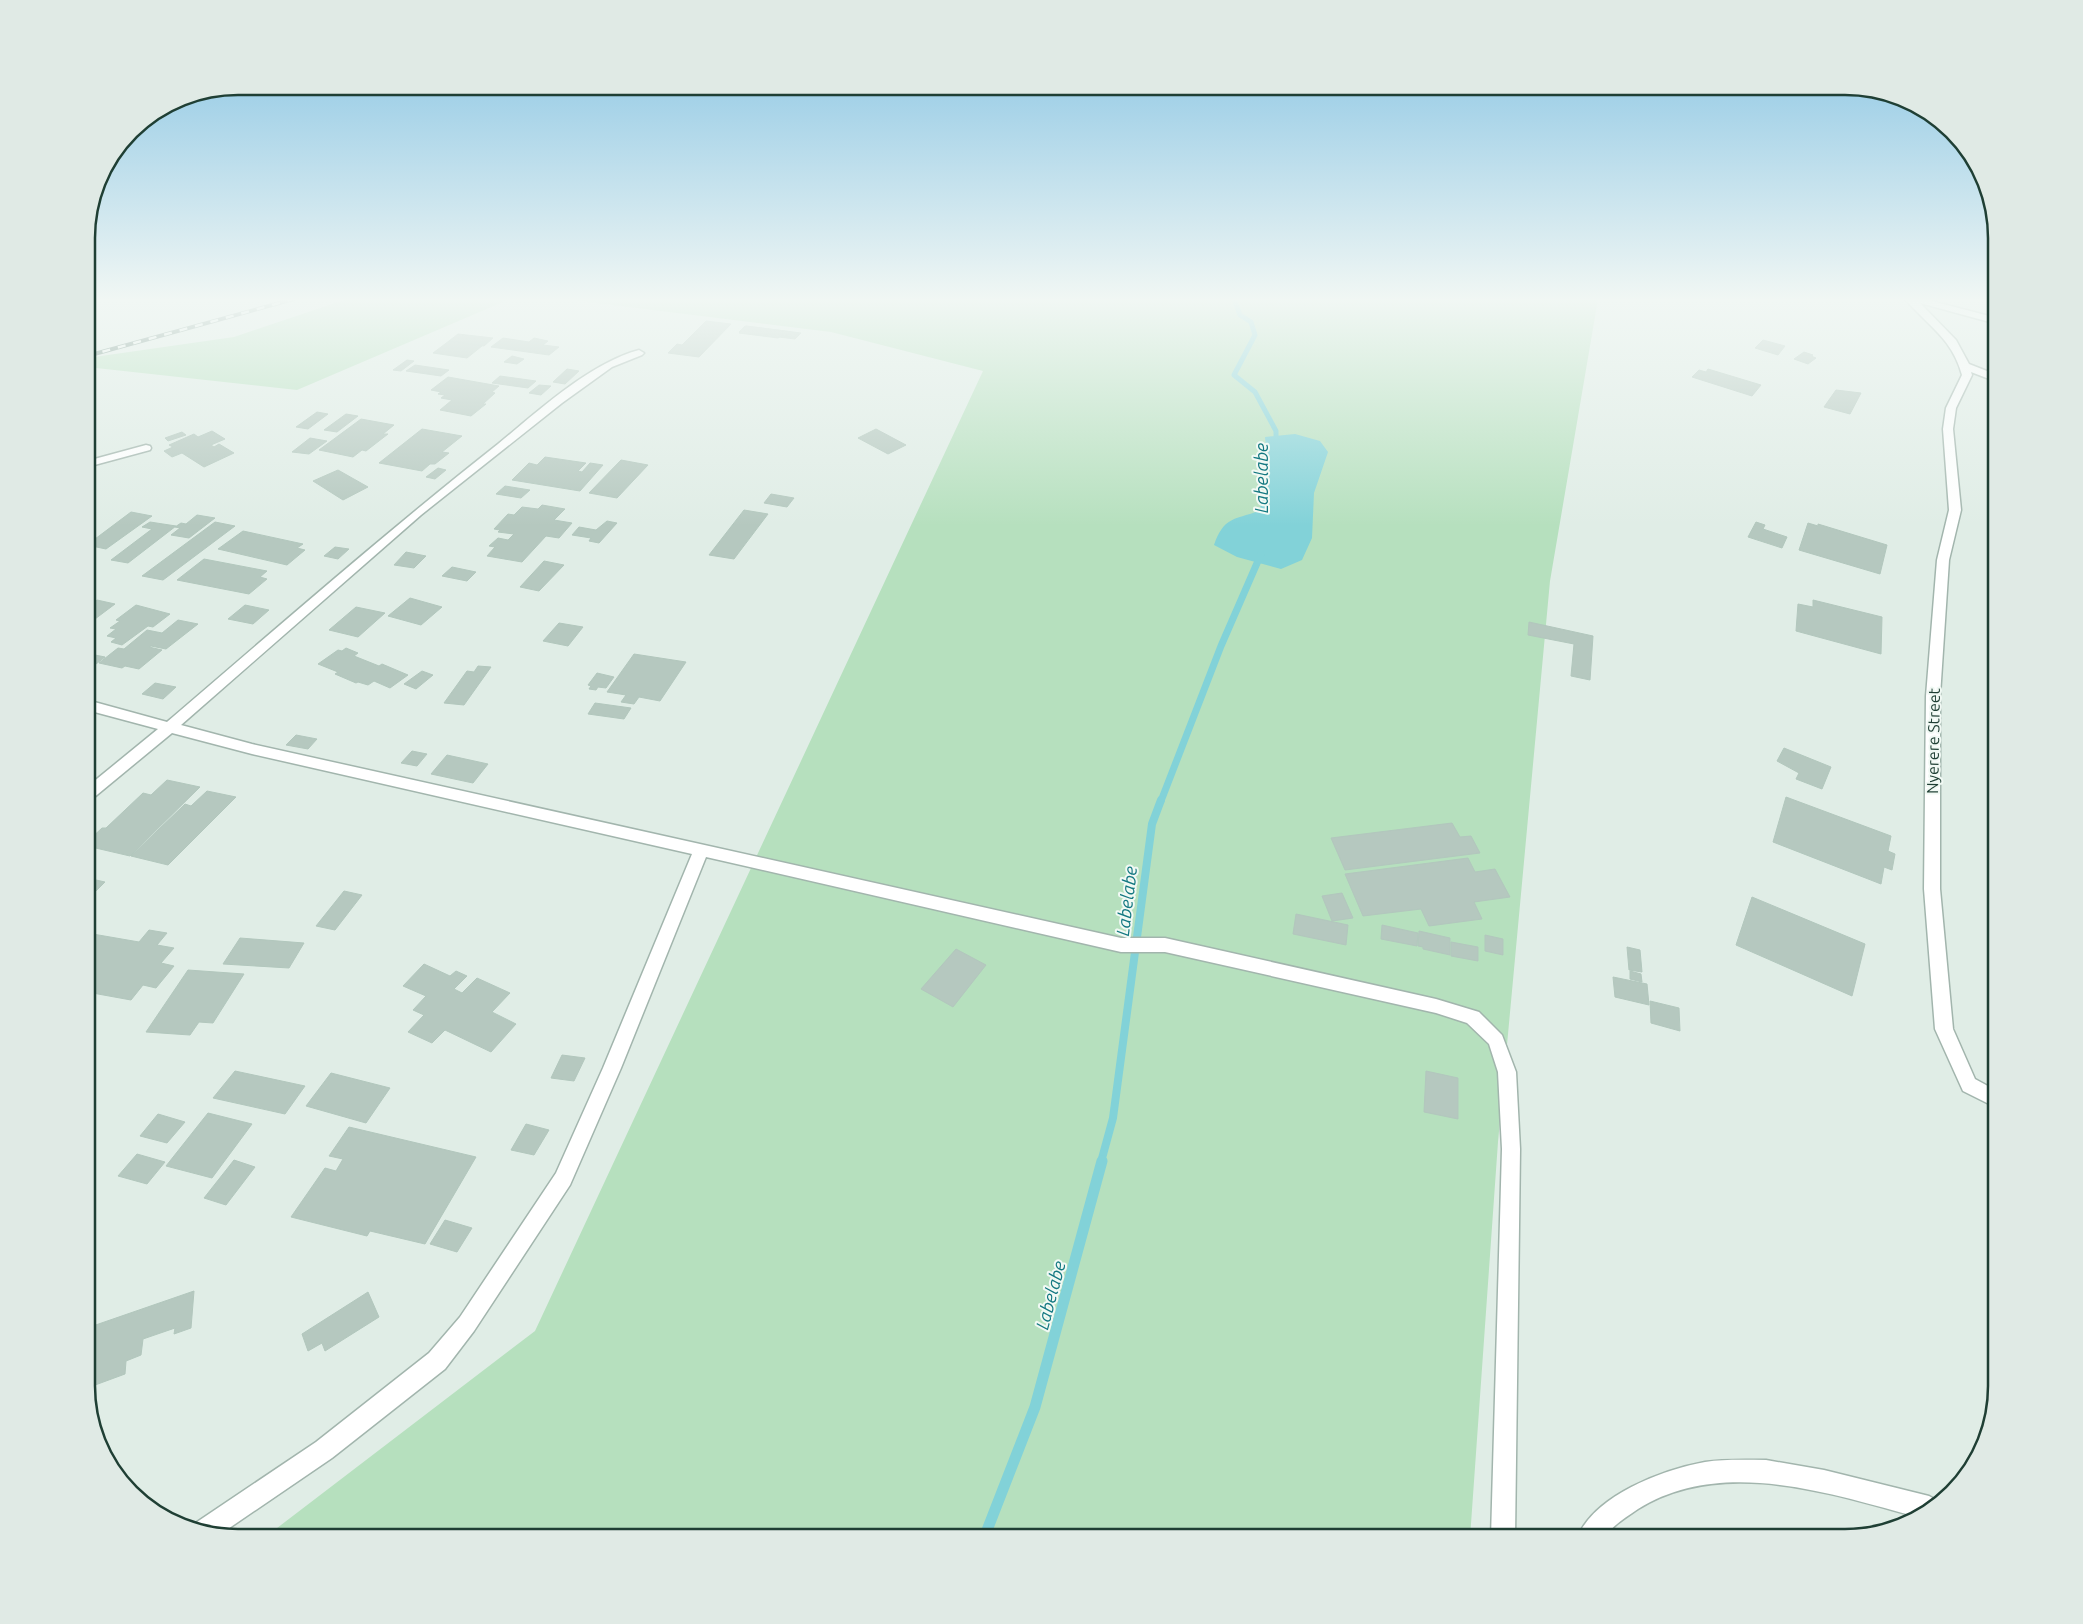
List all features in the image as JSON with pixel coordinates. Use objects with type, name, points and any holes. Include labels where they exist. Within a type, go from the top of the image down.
[{"type":"street","points":[[95,788],[170,728],[417,514],[558,401],[595,375]]},
{"type":"street","name":"Nyerere Street","points":[[1967,375],[1951,408],[1948,429],[1955,510],[1943,560],[1933,696],[1932,890],[1944,1029],[1968,1085],[1988,1095]]},
{"type":"street","points":[[95,462],[146,448]]},
{"type":"street","points":[[95,707],[252,749],[1121,945],[1165,945],[1436,1006],[1473,1017],[1496,1040],[1507,1072],[1511,1149],[1503,1529]]},
{"type":"street","points":[[211,1526],[324,1450],[436,1361],[467,1324],[563,1179],[612,1068],[702,850]]},
{"type":"street","points":[[1596,1529],[1604,1518],[1638,1497],[1674,1480],[1707,1473],[1766,1471],[1824,1481],[1922,1506]]},
{"type":"green space","points":[[158,375],[333,375],[297,390]]},
{"type":"green space","points":[[981,375],[1585,375],[1550,581],[1498,1142],[1471,1529],[276,1529],[535,1331]]},
{"type":"water","points":[[1295,434],[1320,441],[1328,452],[1314,493],[1312,538],[1302,560],[1281,569],[1237,557],[1214,545],[1226,524],[1236,518],[1259,511],[1266,475],[1265,437]]},
{"type":"building","points":[[561,375],[575,375],[565,384],[553,382]]},
{"type":"building","points":[[1694,375],[1727,375],[1761,385],[1752,396],[1692,377]]},
{"type":"building","points":[[500,376],[536,381],[528,388],[492,383]]},
{"type":"building","points":[[448,377],[499,386],[492,392],[495,393],[483,404],[486,404],[471,416],[440,410],[452,400],[441,398],[445,395],[431,390]]},
{"type":"building","points":[[539,385],[551,386],[541,395],[529,393]]},
{"type":"building","points":[[1836,390],[1861,393],[1850,414],[1824,407]]},
{"type":"building","points":[[317,412],[328,414],[308,429],[296,427]]},
{"type":"building","points":[[346,414],[358,416],[337,432],[324,430]]},
{"type":"building","points":[[361,419],[394,425],[383,434],[388,434],[366,451],[362,450],[353,457],[319,450]]},
{"type":"building","points":[[422,429],[462,436],[442,452],[449,453],[422,471],[379,463]]},
{"type":"building","points":[[876,429],[906,445],[888,454],[858,438]]},
{"type":"building","points":[[212,431],[225,439],[211,445],[214,447],[219,444],[234,453],[204,467],[182,453],[172,457],[164,451],[173,447],[169,445],[194,434],[198,437]]},
{"type":"building","points":[[182,432],[186,435],[168,441],[165,438]]},
{"type":"building","points":[[310,438],[327,441],[309,454],[292,452]]},
{"type":"building","points":[[545,457],[586,463],[578,471],[582,472],[590,463],[603,465],[580,491],[512,480],[529,463],[537,465]]},
{"type":"building","points":[[621,460],[648,465],[617,498],[589,493]]},
{"type":"building","points":[[438,468],[446,470],[435,479],[426,477]]},
{"type":"building","points":[[338,470],[368,487],[343,500],[313,481]]},
{"type":"building","points":[[505,486],[530,490],[521,498],[496,494]]},
{"type":"building","points":[[771,494],[794,498],[787,507],[764,503]]},
{"type":"building","points":[[542,505],[565,509],[554,520],[572,523],[559,538],[546,536],[522,562],[487,556],[495,547],[489,546],[498,538],[508,540],[514,534],[498,532],[500,530],[494,529],[508,514],[514,515],[522,507],[538,509]]},
{"type":"building","points":[[744,510],[768,514],[734,559],[709,555]]},
{"type":"building","points":[[131,512],[152,516],[106,549],[95,547],[95,539]]},
{"type":"building","points":[[197,515],[215,518],[189,538],[171,535],[180,528],[175,527],[181,523],[186,524]]},
{"type":"building","points":[[607,521],[617,523],[599,543],[589,541],[591,538],[572,535],[579,527],[596,530]]},
{"type":"building","points":[[150,522],[176,526],[128,563],[111,560],[152,529],[142,527]]},
{"type":"building","points":[[215,522],[235,526],[163,580],[142,576]]},
{"type":"building","points":[[1756,522],[1765,525],[1763,529],[1787,537],[1782,548],[1748,537]]},
{"type":"building","points":[[1808,523],[1818,526],[1818,524],[1887,545],[1880,574],[1799,550]]},
{"type":"building","points":[[243,531],[303,544],[297,548],[305,550],[287,565],[218,549]]},
{"type":"building","points":[[335,547],[349,549],[338,559],[324,556]]},
{"type":"building","points":[[406,552],[426,556],[414,568],[394,565]]},
{"type":"building","points":[[204,559],[267,571],[260,577],[267,579],[249,594],[177,580]]},
{"type":"building","points":[[544,561],[564,565],[539,591],[520,587]]},
{"type":"building","points":[[452,567],[476,572],[467,581],[442,576]]},
{"type":"building","points":[[410,598],[442,607],[421,625],[388,616]]},
{"type":"building","points":[[97,600],[115,604],[95,619],[95,602]]},
{"type":"building","points":[[1813,600],[1882,617],[1881,654],[1796,631],[1798,604],[1813,607]]},
{"type":"building","points":[[136,605],[170,614],[153,627],[148,626],[122,645],[111,642],[116,638],[107,636],[116,629],[110,628],[120,621],[116,620]]},
{"type":"building","points":[[245,605],[269,610],[253,624],[228,619]]},
{"type":"building","points":[[356,607],[385,613],[358,637],[329,630]]},
{"type":"building","points":[[178,620],[198,624],[166,649],[149,647],[162,650],[139,669],[125,666],[122,668],[99,663],[118,648],[124,649],[147,630],[162,633]]},
{"type":"building","points":[[1529,622],[1593,636],[1590,680],[1571,676],[1574,644],[1528,635]]},
{"type":"building","points":[[559,623],[583,627],[568,646],[543,641]]},
{"type":"building","points":[[346,648],[358,653],[354,656],[379,666],[382,664],[408,675],[390,688],[374,681],[368,685],[356,683],[335,674],[338,672],[318,664],[338,650],[342,651]]},
{"type":"building","points":[[634,654],[686,662],[660,701],[639,697],[634,704],[621,702],[626,695],[607,692]]},
{"type":"building","points":[[95,655],[105,657],[95,665]]},
{"type":"building","points":[[478,666],[491,667],[464,705],[444,703],[467,671],[474,672]]},
{"type":"building","points":[[422,671],[433,675],[416,689],[404,684]]},
{"type":"building","points":[[597,673],[614,677],[606,688],[589,689],[591,686],[588,685]]},
{"type":"building","points":[[155,683],[176,687],[163,699],[142,694]]},
{"type":"building","points":[[595,703],[631,708],[624,719],[588,714]]},
{"type":"building","points":[[296,735],[317,739],[308,749],[286,745]]},
{"type":"building","points":[[1784,748],[1831,767],[1822,789],[1796,779],[1799,773],[1777,761]]},
{"type":"building","points":[[412,751],[427,754],[417,766],[401,763]]},
{"type":"building","points":[[447,755],[488,764],[473,783],[431,774]]},
{"type":"building","points":[[167,780],[200,787],[130,856],[95,848],[95,835],[102,828],[106,828],[143,793],[151,795]]},
{"type":"building","points":[[207,791],[236,797],[168,865],[131,856],[185,804],[191,806]]},
{"type":"building","points":[[1786,797],[1891,836],[1888,851],[1895,854],[1892,870],[1884,867],[1881,884],[1773,842]]},
{"type":"building","points":[[1452,823],[1460,837],[1471,836],[1480,853],[1345,870],[1331,838]]},
{"type":"building","points":[[1468,858],[1475,872],[1495,869],[1510,897],[1474,902],[1482,919],[1429,926],[1421,909],[1363,916],[1345,874]]},
{"type":"building","points":[[95,880],[105,882],[95,892]]},
{"type":"building","points":[[344,891],[362,895],[335,930],[316,926]]},
{"type":"building","points":[[1342,893],[1353,918],[1332,921],[1322,896]]},
{"type":"building","points":[[1752,897],[1865,944],[1852,996],[1736,945]]},
{"type":"building","points":[[1296,914],[1348,925],[1346,945],[1293,934]]},
{"type":"building","points":[[1382,925],[1418,933],[1417,946],[1381,939]]},
{"type":"building","points":[[149,930],[167,933],[157,945],[174,948],[161,963],[174,966],[156,988],[143,985],[131,1000],[95,993],[95,934],[139,942]]},
{"type":"building","points":[[1419,931],[1450,938],[1450,955],[1423,949],[1423,947],[1418,946]]},
{"type":"building","points":[[1485,935],[1503,939],[1503,955],[1485,951]]},
{"type":"building","points":[[240,938],[304,943],[289,968],[223,964]]},
{"type":"building","points":[[1451,942],[1478,947],[1478,961],[1451,956]]},
{"type":"building","points":[[1627,947],[1640,950],[1642,972],[1629,970]]},
{"type":"building","points":[[956,949],[986,965],[953,1007],[921,989]]},
{"type":"building","points":[[424,964],[450,976],[456,971],[467,976],[454,989],[462,993],[477,978],[510,993],[492,1012],[516,1024],[491,1052],[445,1030],[432,1043],[408,1032],[424,1015],[413,1010],[426,996],[403,986]]},
{"type":"building","points":[[188,970],[244,974],[213,1023],[199,1022],[190,1035],[146,1032]]},
{"type":"building","points":[[1630,971],[1641,974],[1642,982],[1630,979]]},
{"type":"building","points":[[1613,977],[1647,984],[1649,1005],[1615,997]]},
{"type":"building","points":[[1650,1001],[1679,1008],[1680,1031],[1651,1023]]},
{"type":"building","points":[[562,1055],[585,1058],[574,1081],[551,1078]]},
{"type":"building","points":[[235,1071],[305,1086],[285,1114],[213,1098]]},
{"type":"building","points":[[1426,1071],[1458,1078],[1458,1119],[1424,1112]]},
{"type":"building","points":[[331,1073],[390,1088],[366,1123],[306,1106]]},
{"type":"building","points":[[208,1113],[252,1124],[212,1178],[166,1166]]},
{"type":"building","points":[[158,1114],[185,1122],[167,1143],[140,1136]]},
{"type":"building","points":[[526,1124],[549,1130],[534,1155],[511,1150]]},
{"type":"building","points":[[349,1127],[476,1157],[425,1244],[370,1231],[367,1236],[291,1217],[325,1168],[336,1171],[343,1159],[329,1156]]},
{"type":"building","points":[[137,1154],[165,1162],[147,1184],[118,1176]]},
{"type":"building","points":[[234,1160],[255,1167],[226,1205],[204,1198]]},
{"type":"building","points":[[445,1220],[472,1228],[457,1252],[430,1244]]},
{"type":"building","points":[[194,1291],[191,1328],[174,1334],[175,1328],[143,1339],[141,1355],[126,1361],[125,1374],[95,1385],[95,1325]]},
{"type":"building","points":[[368,1292],[379,1317],[325,1351],[322,1343],[308,1351],[302,1334]]},
{"type":"waterway","name":"Labelabe","points":[[1234,375],[1255,392],[1276,431],[1276,446]]},
{"type":"waterway","name":"Labelabe","points":[[1161,801],[1221,646],[1261,554]]},
{"type":"waterway","name":"Labelabe","points":[[1101,1162],[1113,1118],[1152,824],[1161,800]]},
{"type":"waterway","name":"Labelabe","points":[[988,1529],[1035,1407],[1102,1161]]}]
